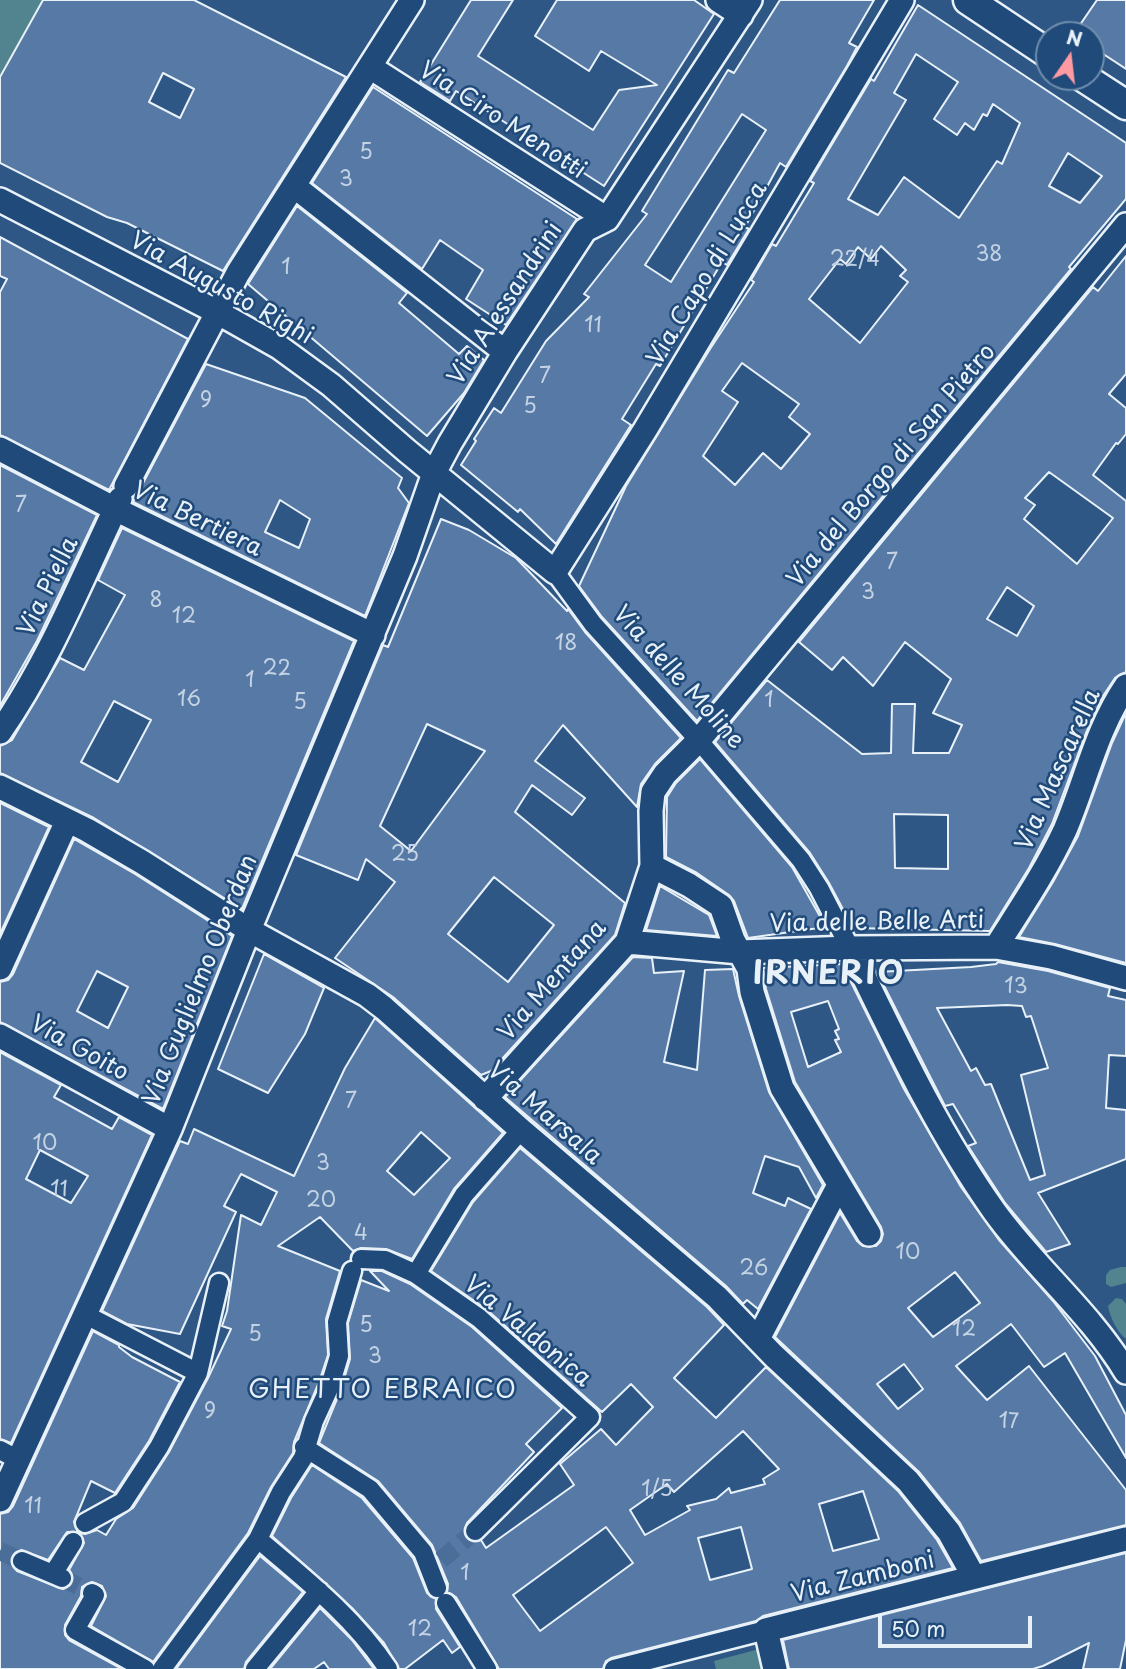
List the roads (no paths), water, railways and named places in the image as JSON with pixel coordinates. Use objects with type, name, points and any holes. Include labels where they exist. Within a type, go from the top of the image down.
[{"type":"street","name":"Via Piella","points":[[0,732],[19,704],[54,640],[120,498],[238,273],[412,0]]},
{"type":"street","points":[[718,0],[746,7]]},
{"type":"street","name":"Via Capo di Lucca","points":[[555,572],[645,430],[902,0]]},
{"type":"street","points":[[968,0],[1035,45]]},
{"type":"street","name":"Via Alessandrini","points":[[434,473],[505,352],[585,230],[607,219],[746,7]]},
{"type":"street","name":"Via Ciro Menotti","points":[[370,67],[607,219]]},
{"type":"street","points":[[1104,91],[1126,105]]},
{"type":"street","points":[[295,186],[505,352]]},
{"type":"street","name":"Via Augusto Righi","points":[[0,200],[250,329],[305,365],[434,473]]},
{"type":"street","name":"Via del Borgo di San Pietro","points":[[699,740],[1126,225]]},
{"type":"street","name":"Via Bertiera","points":[[0,449],[120,498],[373,635]]},
{"type":"street","name":"Via delle Moline","points":[[434,473],[555,572],[593,624],[699,740],[801,860],[819,888],[850,948]]},
{"type":"street","name":"Via Guglielmo Oberdan","points":[[0,1500],[9,1455],[86,1315],[170,1129],[249,930],[405,556],[434,473]]},
{"type":"street","name":"Via Mascarella","points":[[996,947],[1056,848],[1103,724],[1126,686]]},
{"type":"street","name":"Via Mentana","points":[[485,1098],[626,942],[652,866],[653,792],[665,774],[699,740]]},
{"type":"street","name":"Via Marsala","points":[[0,787],[142,862],[249,930],[368,995],[520,1130],[717,1297],[908,1480],[949,1532],[974,1577]]},
{"type":"street","points":[[0,968],[67,821]]},
{"type":"street","points":[[652,866],[689,885],[721,906],[749,969],[752,992],[782,1088],[869,1234]]},
{"type":"street","name":"Via delle Belle Arti","points":[[626,942],[740,952],[996,947],[1051,957],[1126,978]]},
{"type":"street","points":[[850,948],[950,1146],[996,1213],[1107,1344],[1126,1373]]},
{"type":"street","name":"Via Goito","points":[[0,1036],[170,1129]]},
{"type":"street","points":[[416,1274],[464,1195],[520,1130]]},
{"type":"street","points":[[758,1339],[839,1185]]},
{"type":"street","name":"Via Valdonica","points":[[304,1447],[330,1387],[338,1356],[337,1322],[357,1265],[385,1260],[416,1274],[479,1318],[590,1417],[475,1531]]},
{"type":"street","points":[[85,1523],[122,1502],[159,1447],[198,1373],[219,1283]]},
{"type":"street","points":[[86,1315],[198,1373]]},
{"type":"street","points":[[162,1669],[258,1539],[281,1492],[303,1458],[304,1447],[370,1489],[435,1564],[441,1595],[487,1669]]},
{"type":"street","points":[[258,1539],[319,1591],[376,1650],[388,1669]]},
{"type":"street","name":"Via Zamboni","points":[[614,1669],[1126,1539]]},
{"type":"street","points":[[22,1561],[58,1576],[73,1542]]},
{"type":"street","points":[[255,1669],[319,1591]]},
{"type":"street","points":[[92,1593],[95,1595],[75,1630],[145,1669]]},
{"type":"street","points":[[765,1630],[775,1669]]},
{"type":"tunnel","points":[[441,1560],[475,1531]]},
{"type":"tunnel","points":[[0,1551],[22,1561]]},
{"type":"tunnel","points":[[62,1578],[92,1593]]},
{"type":"district","name":"IRNERIO","points":[[829,975]]},
{"type":"district","name":"GHETTO EBRAICO","points":[[383,1391]]}]
